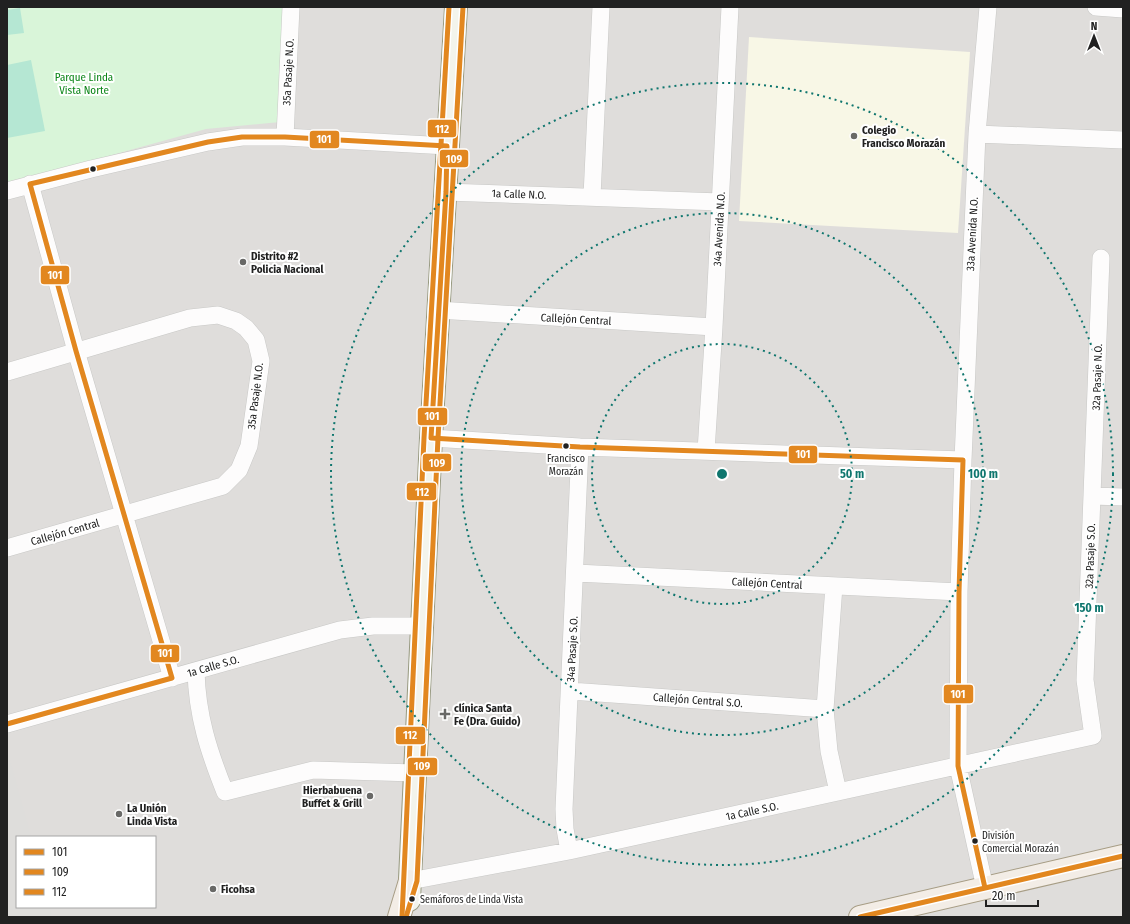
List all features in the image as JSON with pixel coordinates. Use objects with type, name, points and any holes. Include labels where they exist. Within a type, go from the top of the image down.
[{"type":"main road","points":[[409,917],[431,438],[456,7]]},
{"type":"main road","points":[[860,917],[906,912],[985,888],[1123,856]]},
{"type":"main road","points":[[399,917],[410,881]]},
{"type":"street","name":"35a Pasaje N.O.","points":[[285,137],[291,7]]},
{"type":"street","points":[[592,196],[601,7]]},
{"type":"street","name":"34a Avenida N.O.","points":[[706,451],[714,327],[730,7]]},
{"type":"street","name":"33a Avenida N.O.","points":[[985,888],[958,766],[959,592],[963,460],[977,134],[988,7]]},
{"type":"street","points":[[1096,7],[1123,9]]},
{"type":"street","points":[[977,134],[1123,140]]},
{"type":"street","points":[[7,191],[30,184],[208,142],[242,137],[285,137],[447,146]]},
{"type":"street","points":[[30,184],[123,515],[172,678]]},
{"type":"street","name":"1a Calle N.O.","points":[[446,192],[592,196],[720,202]]},
{"type":"street","name":"32a Pasaje N.O.","points":[[1093,496],[1101,258]]},
{"type":"street","name":"Callejón Central","points":[[438,310],[714,327]]},
{"type":"street","name":"35a Pasaje N.O.","points":[[7,372],[190,318],[218,315],[236,321],[246,328],[256,340],[261,361],[249,446],[239,470],[223,486],[123,515]]},
{"type":"street","points":[[431,438],[580,447],[963,460]]},
{"type":"street","name":"34a Pasaje S.O.","points":[[569,851],[565,829],[564,809],[576,573],[580,447]]},
{"type":"street","points":[[1093,496],[1123,497]]},
{"type":"street","name":"32a Pasaje S.O.","points":[[1093,496],[1085,680],[1093,736]]},
{"type":"street","name":"Callejón Central","points":[[7,548],[123,515]]},
{"type":"street","name":"Callejón Central","points":[[576,573],[959,592]]},
{"type":"street","points":[[834,586],[826,709],[829,751],[838,792]]},
{"type":"street","name":"1a Calle S.O.","points":[[7,724],[196,672],[340,630],[373,626],[422,626]]},
{"type":"street","points":[[196,672],[199,713],[208,751],[225,792],[313,770],[415,773]]},
{"type":"street","name":"Callejón Central S.O.","points":[[570,691],[826,709]]},
{"type":"street","name":"1a Calle S.O.","points":[[410,881],[569,851],[1093,736]]},
{"type":"shaded area","points":[[7,7],[1123,7],[1123,917],[7,917]]},
{"type":"shaded area","name":"Colegio Francisco Morazán","points":[[749,37],[970,52],[958,233],[739,221]]},
{"type":"shaded area","points":[[7,749],[31,836],[16,836],[16,908],[49,908],[52,917],[8,917]]},
{"type":"green space","name":"Parque Linda Vista Norte","points":[[7,7],[284,7],[280,122],[206,129],[7,184]]},
{"type":"green space","points":[[20,8],[24,33],[7,35],[7,10]]},
{"type":"green space","points":[[31,60],[45,131],[7,138],[7,65]]},
{"type":"transit line","name":"112","points":[[402,917],[424,438],[449,7]]},
{"type":"transit line","name":"109","points":[[406,917],[417,881],[438,438],[463,7]]},
{"type":"transit line","name":"101","points":[[7,724],[172,678],[76,351],[30,184],[208,142],[242,137],[285,137],[447,146],[446,192],[431,438],[580,447],[963,460],[959,592],[958,766],[985,888]]},
{"type":"transit line","name":"101","points":[[860,917],[1123,856]]},
{"type":"place","name":"Colegio Francisco Morazán","points":[[854,136]]},
{"type":"place","name":"Distrito #2 Policia Nacional","points":[[243,262]]},
{"type":"place","name":"Francisco Morazán","points":[[566,446]]},
{"type":"place","name":"clínica Santa Fe (Dra. Guido)","points":[[445,714]]},
{"type":"place","name":"Hierbabuena Buffet & Grill","points":[[370,796]]},
{"type":"place","name":"La Unión Linda Vista","points":[[119,814]]},
{"type":"place","name":"División Comercial Morazán","points":[[975,841]]},
{"type":"place","name":"Ficohsa","points":[[213,889]]},
{"type":"place","name":"Semáforos de Linda Vista","points":[[412,899]]}]
